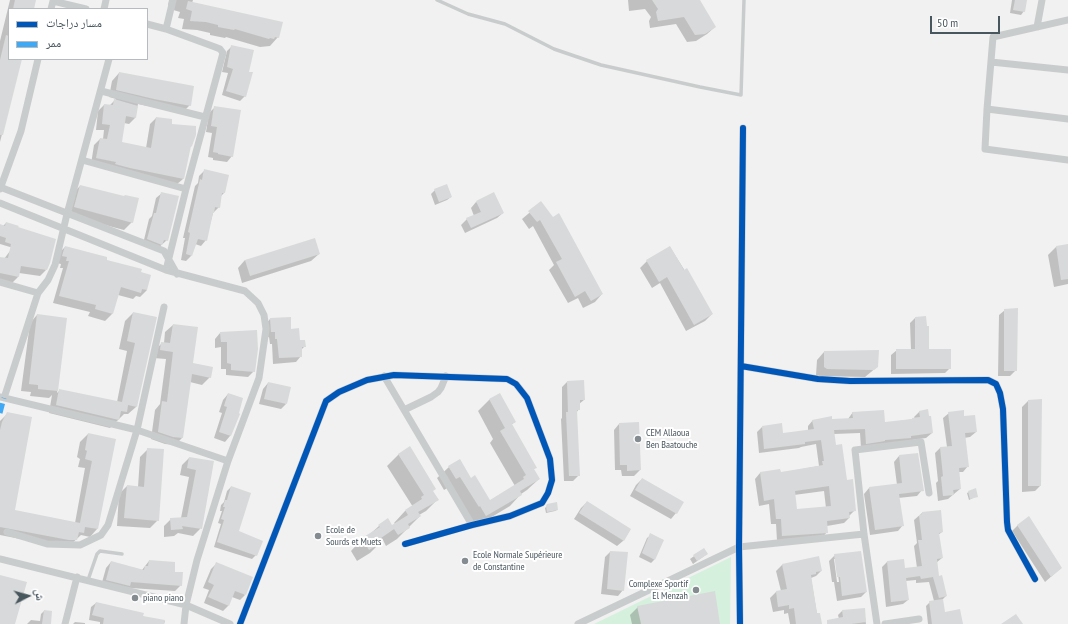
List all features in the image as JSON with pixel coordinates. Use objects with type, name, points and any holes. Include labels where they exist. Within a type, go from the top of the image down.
[{"type":"street","points":[[166,29],[173,0]]},
{"type":"street","points":[[1037,27],[1042,0]]},
{"type":"street","points":[[53,1],[82,8]]},
{"type":"street","points":[[1068,20],[993,37],[985,149],[1068,160]]},
{"type":"street","points":[[148,24],[166,29],[215,47],[220,49],[223,53],[205,116],[168,257],[166,270]]},
{"type":"street","points":[[38,60],[21,131],[0,188],[164,251],[177,274]]},
{"type":"street","points":[[109,60],[67,214],[55,266],[48,280],[38,293],[2,398],[137,430],[228,461]]},
{"type":"street","points":[[991,62],[1068,70]]},
{"type":"street","points":[[101,91],[205,116]]},
{"type":"street","points":[[987,110],[1068,119]]},
{"type":"street","points":[[740,624],[739,547],[743,128]]},
{"type":"street","points":[[82,160],[186,189]]},
{"type":"street","points":[[0,203],[177,274],[245,290],[258,303],[264,315],[266,329],[258,378],[228,461],[197,560],[186,605],[184,624]]},
{"type":"street","points":[[0,282],[38,293]]},
{"type":"street","points":[[7,532],[47,544],[80,545],[101,535],[108,525],[137,430],[164,307]]},
{"type":"street","points":[[741,366],[825,379],[850,381],[988,380],[996,384],[1000,393],[1003,409],[1008,530],[1035,579]]},
{"type":"street","points":[[240,624],[326,401],[339,392],[367,380],[394,374],[507,378],[516,384],[527,398],[550,459],[552,480],[548,493],[542,503],[510,516],[405,544]]},
{"type":"street","points":[[384,376],[472,525]]},
{"type":"street","points":[[404,410],[438,392],[442,388],[446,376]]},
{"type":"street","points":[[877,624],[864,534],[855,450],[921,442],[930,493]]},
{"type":"street","points":[[578,624],[739,547],[864,534]]},
{"type":"street","points":[[0,559],[186,605],[230,624]]},
{"type":"street","points":[[65,624],[77,577]]},
{"type":"street","points":[[885,624],[919,619]]},
{"type":"lane","points":[[437,0],[468,14],[505,24],[554,48],[601,65],[741,95],[744,0]]},
{"type":"lane","points":[[88,580],[97,554],[100,551],[122,554]]},
{"type":"green space","name":"Complexe Sportif El Menzah","points":[[731,557],[730,624],[594,624]]},
{"type":"building","points":[[15,0],[36,0],[34,8],[13,8]]},
{"type":"building","points":[[652,0],[700,0],[716,27],[705,34],[695,35],[684,17],[658,21],[656,12],[658,9]]},
{"type":"building","points":[[1015,0],[1027,0],[1025,12],[1013,10]]},
{"type":"building","points":[[188,1],[283,22],[279,38],[275,37],[274,39],[269,39],[235,29],[218,27],[218,25],[206,22],[190,21],[192,11],[186,9]]},
{"type":"building","points":[[6,35],[8,36],[8,60],[22,60],[3,135],[0,135],[0,60]]},
{"type":"building","points":[[231,45],[254,50],[249,72],[253,72],[246,97],[226,91],[233,69],[227,67]]},
{"type":"building","points":[[119,72],[194,86],[191,106],[116,90]]},
{"type":"building","points":[[114,99],[138,106],[136,118],[126,116],[122,142],[151,148],[156,117],[172,119],[172,124],[196,126],[196,135],[191,146],[184,179],[130,168],[115,164],[116,162],[96,158],[100,138],[107,139],[110,125],[102,124],[104,104],[113,105]]},
{"type":"building","points":[[214,106],[241,110],[233,157],[213,152],[217,127],[211,126]]},
{"type":"building","points":[[204,169],[229,175],[225,193],[222,193],[220,208],[215,207],[213,213],[207,241],[198,239],[192,256],[186,254],[190,233],[188,232],[200,179],[202,180]]},
{"type":"building","points":[[447,184],[452,197],[439,202],[434,189]]},
{"type":"building","points":[[80,185],[124,196],[139,198],[133,223],[74,207]]},
{"type":"building","points":[[161,192],[179,196],[168,241],[164,240],[162,245],[147,239],[154,213],[156,213]]},
{"type":"building","points":[[494,192],[504,213],[471,228],[466,218],[481,212],[476,201]]},
{"type":"building","points":[[541,201],[553,217],[559,213],[603,294],[591,301],[585,291],[575,297],[556,262],[562,259],[540,220],[537,222],[528,211]]},
{"type":"building","points":[[6,222],[56,239],[47,270],[21,266],[19,277],[0,273],[0,257],[8,258],[11,244],[5,242],[6,238],[0,236],[0,224],[5,226]]},
{"type":"building","points":[[315,238],[320,254],[250,276],[245,260]]},
{"type":"building","points":[[1068,244],[1068,279],[1061,280],[1056,246]]},
{"type":"building","points":[[65,246],[107,257],[107,260],[142,269],[141,272],[151,275],[147,290],[142,289],[141,293],[121,287],[113,314],[95,309],[96,305],[59,296],[69,261],[66,261],[67,257],[62,256]]},
{"type":"building","points":[[670,246],[684,270],[687,268],[713,314],[694,325],[667,277],[659,282],[646,260]]},
{"type":"building","points":[[1018,308],[1017,371],[1004,371],[1004,309]]},
{"type":"building","points":[[133,312],[157,317],[137,407],[128,405],[127,412],[121,411],[119,420],[56,405],[59,389],[122,402],[135,343],[127,341]]},
{"type":"building","points":[[37,314],[67,318],[58,391],[38,389],[38,385],[29,384]]},
{"type":"building","points":[[926,316],[927,326],[929,326],[929,349],[951,349],[951,369],[896,369],[896,349],[915,349],[915,317]]},
{"type":"building","points":[[291,317],[291,329],[299,328],[300,340],[305,340],[306,347],[302,347],[302,357],[279,358],[277,339],[275,339],[275,332],[271,332],[270,318]]},
{"type":"building","points":[[173,324],[198,327],[193,363],[213,367],[211,378],[192,374],[183,438],[173,437],[158,432],[162,401],[167,402],[173,352],[160,350],[161,342],[170,343]]},
{"type":"building","points":[[257,330],[258,349],[255,372],[231,370],[231,364],[227,363],[227,342],[221,342],[220,332]]},
{"type":"building","points":[[879,350],[878,367],[874,370],[827,369],[824,367],[824,351]]},
{"type":"building","points":[[584,380],[585,400],[580,400],[580,410],[577,410],[580,476],[569,476],[566,412],[568,412],[567,381]]},
{"type":"building","points":[[268,382],[291,387],[287,404],[264,399]]},
{"type":"building","points":[[228,393],[243,398],[240,414],[231,436],[219,432],[227,407],[224,406]]},
{"type":"building","points":[[500,393],[516,422],[512,424],[537,468],[534,469],[540,479],[520,491],[522,495],[486,516],[460,477],[456,479],[448,466],[460,459],[471,478],[475,475],[490,500],[524,479],[523,477],[526,475],[500,431],[505,428],[489,399]]},
{"type":"building","points":[[1042,399],[1041,486],[1028,486],[1028,400]]},
{"type":"building","points":[[928,409],[929,416],[931,416],[933,433],[911,436],[911,438],[885,440],[866,444],[865,429],[834,430],[836,445],[842,444],[847,480],[853,479],[856,511],[849,512],[850,518],[827,521],[828,533],[782,536],[781,519],[776,519],[774,499],[764,501],[760,472],[780,469],[781,472],[823,465],[822,461],[824,461],[821,440],[805,442],[805,444],[764,449],[762,426],[782,423],[783,433],[814,429],[812,420],[832,416],[832,419],[853,418],[852,412],[884,410],[885,422],[920,417],[919,411]],"holes":[[[829,486],[831,506],[797,509],[795,491]]]},
{"type":"building","points":[[964,410],[964,416],[975,415],[977,432],[965,433],[969,467],[959,468],[961,489],[953,490],[954,495],[943,496],[941,477],[943,476],[940,447],[952,446],[948,412]]},
{"type":"building","points":[[7,412],[32,417],[15,510],[80,523],[92,461],[85,459],[88,433],[116,439],[98,529],[85,527],[84,533],[79,532],[77,540],[69,540],[0,527],[0,430]]},
{"type":"building","points":[[639,422],[641,470],[627,471],[627,465],[620,465],[619,423]]},
{"type":"building","points":[[410,446],[436,489],[433,491],[439,500],[418,512],[421,516],[408,524],[410,528],[398,535],[394,529],[381,538],[383,542],[369,550],[362,538],[380,527],[378,525],[388,518],[392,525],[408,515],[405,510],[422,499],[421,497],[424,495],[398,454]]},
{"type":"building","points":[[147,448],[164,449],[159,521],[124,518],[127,485],[144,487]]},
{"type":"building","points":[[918,453],[924,491],[899,494],[904,526],[875,530],[869,487],[902,483],[899,455]]},
{"type":"building","points":[[189,457],[214,461],[202,529],[182,526],[183,529],[171,530],[170,518],[187,517],[196,470],[187,468]]},
{"type":"building","points":[[642,478],[684,502],[677,514],[635,490]]},
{"type":"building","points":[[231,486],[251,493],[239,531],[263,541],[257,556],[217,542],[224,520],[221,519],[225,507],[223,507],[225,500],[227,500]]},
{"type":"building","points":[[976,488],[978,497],[970,499],[968,491]]},
{"type":"building","points":[[587,501],[631,529],[624,541],[579,513]]},
{"type":"building","points":[[557,502],[558,510],[547,512],[547,504]]},
{"type":"building","points":[[941,510],[943,532],[939,533],[943,558],[937,559],[939,576],[942,575],[947,596],[939,598],[933,577],[921,579],[920,576],[906,578],[909,600],[891,602],[887,561],[904,559],[905,568],[922,566],[918,540],[922,540],[919,515],[922,514],[922,512]]},
{"type":"building","points":[[1029,516],[1062,568],[1051,577],[1017,525]]},
{"type":"building","points":[[650,533],[664,540],[655,560],[642,553]]},
{"type":"building","points":[[704,548],[708,554],[697,561],[693,555]]},
{"type":"building","points":[[610,551],[628,552],[624,591],[607,589]]},
{"type":"building","points":[[861,551],[867,592],[842,596],[840,577],[837,577],[834,554]]},
{"type":"building","points":[[819,556],[822,571],[811,575],[817,613],[820,613],[822,624],[796,624],[794,608],[789,609],[789,605],[778,607],[776,591],[787,589],[782,564]]},
{"type":"building","points":[[149,560],[175,562],[175,572],[183,572],[182,586],[131,582],[130,586],[106,580],[111,561],[144,570],[145,566],[148,566]]},
{"type":"building","points":[[216,562],[253,577],[246,595],[235,591],[229,606],[208,597],[214,585],[208,582]]},
{"type":"building","points":[[0,575],[27,582],[15,624],[0,624]]},
{"type":"building","points":[[715,591],[720,624],[641,624],[637,606]]},
{"type":"building","points":[[943,599],[945,612],[960,609],[963,624],[932,624],[929,601]]},
{"type":"building","points":[[96,602],[144,613],[143,616],[165,620],[164,624],[103,624],[104,618],[92,615]]},
{"type":"building","points":[[865,608],[866,622],[851,624],[827,624],[827,620],[843,617],[842,610]]},
{"type":"building","points":[[44,610],[52,611],[51,624],[42,624]]},
{"type":"building","points":[[1016,614],[1023,624],[1001,624]]},
{"type":"marked path","points":[[0,413],[4,398]]},
{"type":"cycle path","points":[[740,624],[739,547],[743,128]]},
{"type":"cycle path","points":[[741,366],[818,379],[850,381],[988,380],[996,384],[1000,393],[1003,409],[1008,530],[1035,579]]},
{"type":"cycle path","points":[[240,624],[326,401],[339,392],[367,380],[394,375],[507,379],[516,384],[527,398],[550,459],[552,480],[548,493],[542,503],[510,516],[405,544]]},
{"type":"place","name":"CEM Allaoua Ben Baatouche","points":[[638,439]]},
{"type":"place","name":"Ecole de Sourds et Muets","points":[[318,536]]},
{"type":"place","name":"Ecole Normale Supérieure de Constantine","points":[[465,561]]},
{"type":"place","name":"Complexe Sportif El Menzah","points":[[696,590]]},
{"type":"place","name":"piano piano","points":[[135,598]]}]
